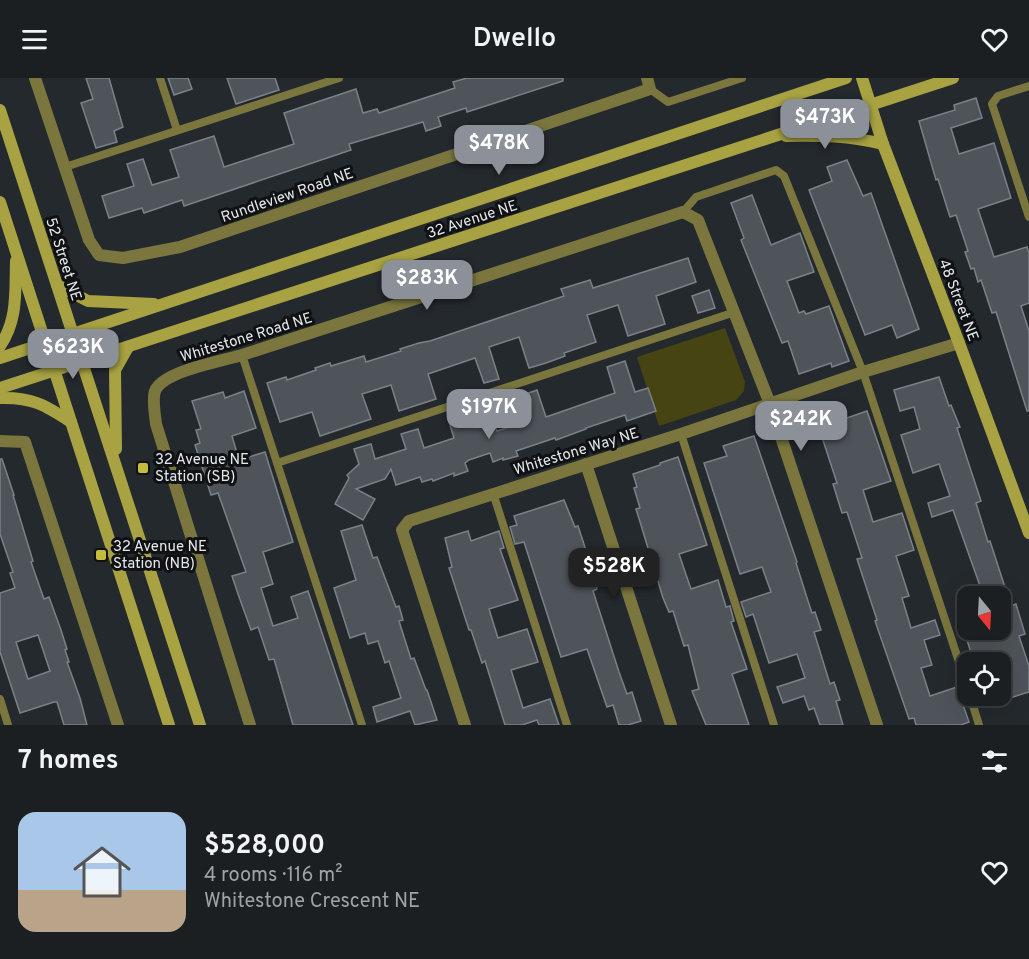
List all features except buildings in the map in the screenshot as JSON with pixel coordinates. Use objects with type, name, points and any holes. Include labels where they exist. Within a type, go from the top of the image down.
[{"type":"main road","name":"32 Avenue NE","points":[[0,358],[846,78]]},
{"type":"main road","name":"48 Street NE","points":[[862,78],[883,144],[960,343],[1029,533]]},
{"type":"main road","name":"32 Avenue NE","points":[[0,388],[953,78]]},
{"type":"main road","name":"52 Street NE","points":[[0,110],[200,725]]},
{"type":"main road","points":[[770,137],[819,135],[853,137],[883,144]]},
{"type":"main road","points":[[0,202],[170,725]]},
{"type":"main road","points":[[0,346],[14,319],[17,254]]},
{"type":"main road","points":[[57,285],[88,302],[162,305]]},
{"type":"main road","points":[[116,465],[115,369],[128,347]]},
{"type":"main road","points":[[0,398],[20,398],[33,401],[46,406],[71,422]]},
{"type":"street","name":"Rundleview Road NE","points":[[35,78],[89,240],[99,255],[123,258],[180,247],[649,83]]},
{"type":"street","points":[[682,212],[698,220],[770,404],[877,725]]},
{"type":"street","name":"Whitestone Road NE","points":[[250,725],[156,424],[154,393],[159,384],[171,376],[682,212]]},
{"type":"street","name":"Whitestone Way NE","points":[[465,725],[402,530],[409,521],[681,434],[863,372],[960,343]]},
{"type":"street","points":[[0,441],[25,442],[118,725]]},
{"type":"street","points":[[586,464],[671,725]]},
{"type":"lane","points":[[160,78],[177,130]]},
{"type":"lane","points":[[65,167],[339,78]]},
{"type":"lane","points":[[649,83],[668,102],[742,78]]},
{"type":"lane","points":[[1029,86],[998,96],[992,104],[1029,217]]},
{"type":"lane","points":[[682,212],[696,197],[776,170],[784,176],[863,372],[957,656]]},
{"type":"lane","points":[[277,463],[735,312]]},
{"type":"lane","points":[[242,355],[362,725]]},
{"type":"lane","points":[[681,434],[774,725]]},
{"type":"lane","points":[[493,493],[567,725]]},
{"type":"lane","points":[[0,699],[8,725]]},
{"type":"lane","points":[[973,706],[979,725]]},
{"type":"shaded area","points":[[725,328],[745,382],[744,391],[736,400],[659,426],[637,357]]},
{"type":"place","name":"32 Avenue NE Station (SB)","points":[[143,468]]},
{"type":"place","name":"32 Avenue NE Station (NB)","points":[[101,555]]}]
